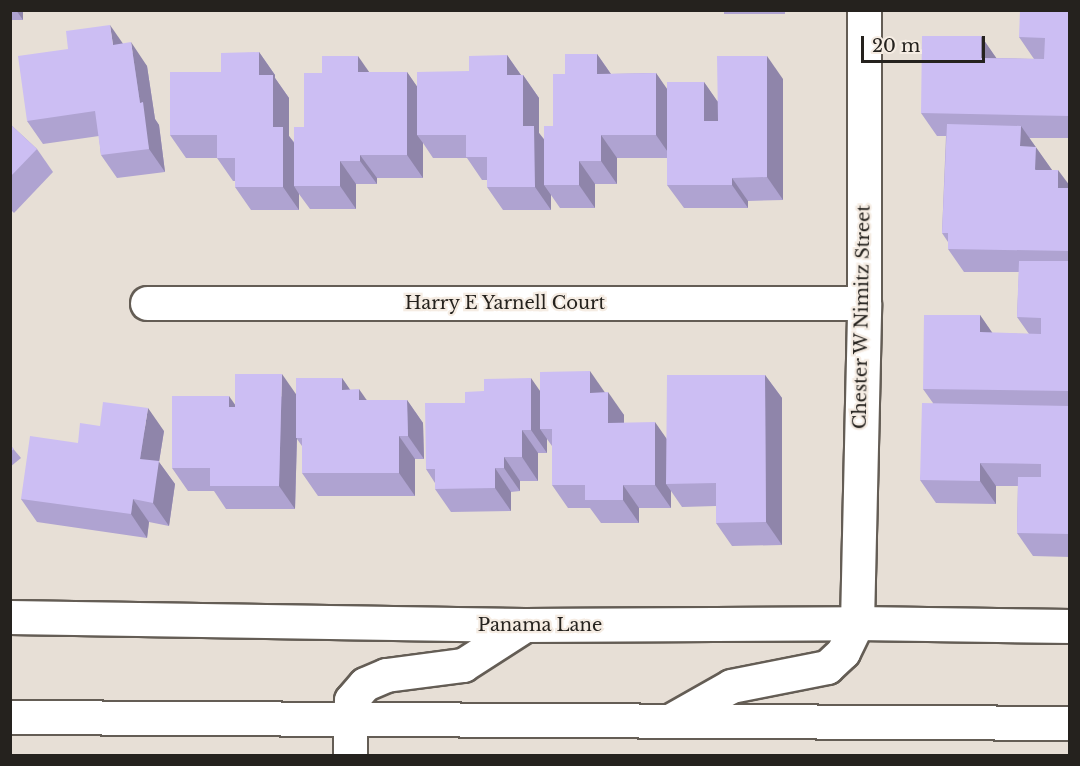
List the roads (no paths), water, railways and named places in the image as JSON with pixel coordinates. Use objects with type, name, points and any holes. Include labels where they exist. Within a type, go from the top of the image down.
[{"type":"main road","name":"Chester W Nimitz Street","points":[[856,623],[864,303],[864,10]]},
{"type":"main road","name":"Harry E Yarnell Court","points":[[147,303],[864,303]]},
{"type":"main road","name":"Panama Lane","points":[[10,617],[525,626],[856,623],[1070,626]]},
{"type":"main road","points":[[669,721],[731,686],[827,667],[843,652],[856,623]]},
{"type":"main road","points":[[350,756],[351,700],[365,684],[386,675],[463,665],[525,626]]},
{"type":"main road","points":[[10,717],[1070,723]]}]
